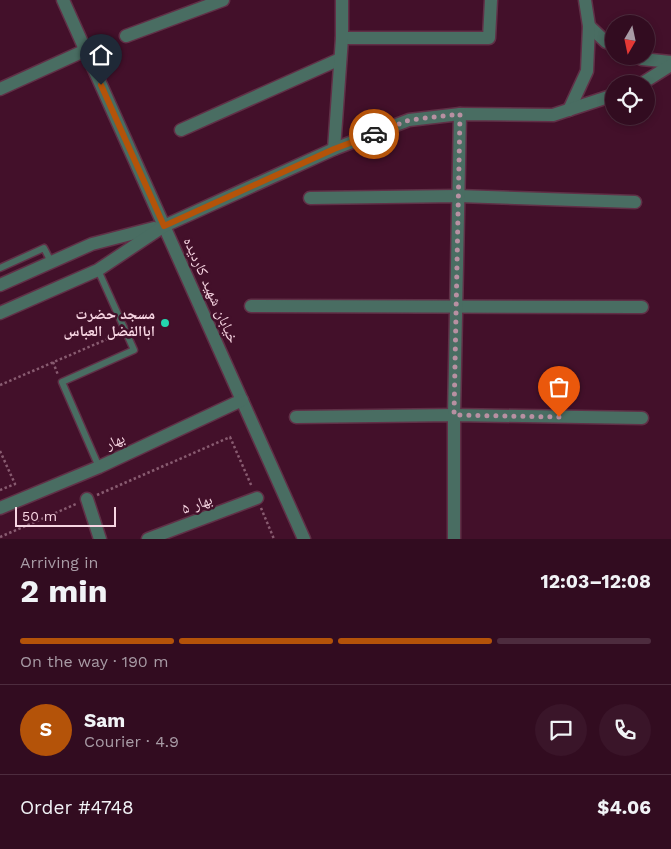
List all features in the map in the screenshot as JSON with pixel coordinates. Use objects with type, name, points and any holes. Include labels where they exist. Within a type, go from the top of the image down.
[{"type":"street","name":"خیابان شهید کاردیده","points":[[63,0],[304,539]]},
{"type":"street","points":[[126,36],[223,0]]},
{"type":"street","points":[[334,149],[342,38],[342,0]]},
{"type":"street","points":[[342,38],[489,38],[491,0]]},
{"type":"street","points":[[569,110],[586,71],[589,26],[585,0]]},
{"type":"street","points":[[589,26],[605,41]]},
{"type":"street","points":[[0,89],[86,50]]},
{"type":"street","points":[[181,130],[340,59]]},
{"type":"street","points":[[655,61],[671,64]]},
{"type":"street","points":[[654,75],[671,64]]},
{"type":"street","points":[[0,313],[98,270],[164,226],[334,149],[409,120],[460,114],[553,115],[605,98]]},
{"type":"street","points":[[454,539],[454,415],[460,114]]},
{"type":"street","points":[[310,198],[458,196],[635,202]]},
{"type":"street","points":[[0,285],[92,244],[164,226]]},
{"type":"street","points":[[251,306],[642,307]]},
{"type":"street","name":"بهار","points":[[0,508],[99,467],[242,400]]},
{"type":"street","points":[[296,417],[454,415],[642,418]]},
{"type":"street","name":"بهار ۵","points":[[148,539],[256,498]]},
{"type":"street","points":[[88,499],[100,539]]},
{"type":"lane","points":[[0,268],[44,248],[51,262]]},
{"type":"lane","points":[[98,270],[134,350],[62,382],[99,467]]},
{"type":"path","points":[[0,385],[126,331]]},
{"type":"path","points":[[53,362],[62,382]]},
{"type":"path","points":[[0,537],[230,437],[274,539]]},
{"type":"path","points":[[0,451],[15,484],[0,490]]},
{"type":"way so far","points":[[374,134],[409,120],[460,114],[454,415],[559,417]]},
{"type":"place","name":"مسجد حضرت اباالفضل العباس","points":[[165,323]]},
{"type":"route","points":[[101,85],[164,226],[334,149],[374,134]]}]
